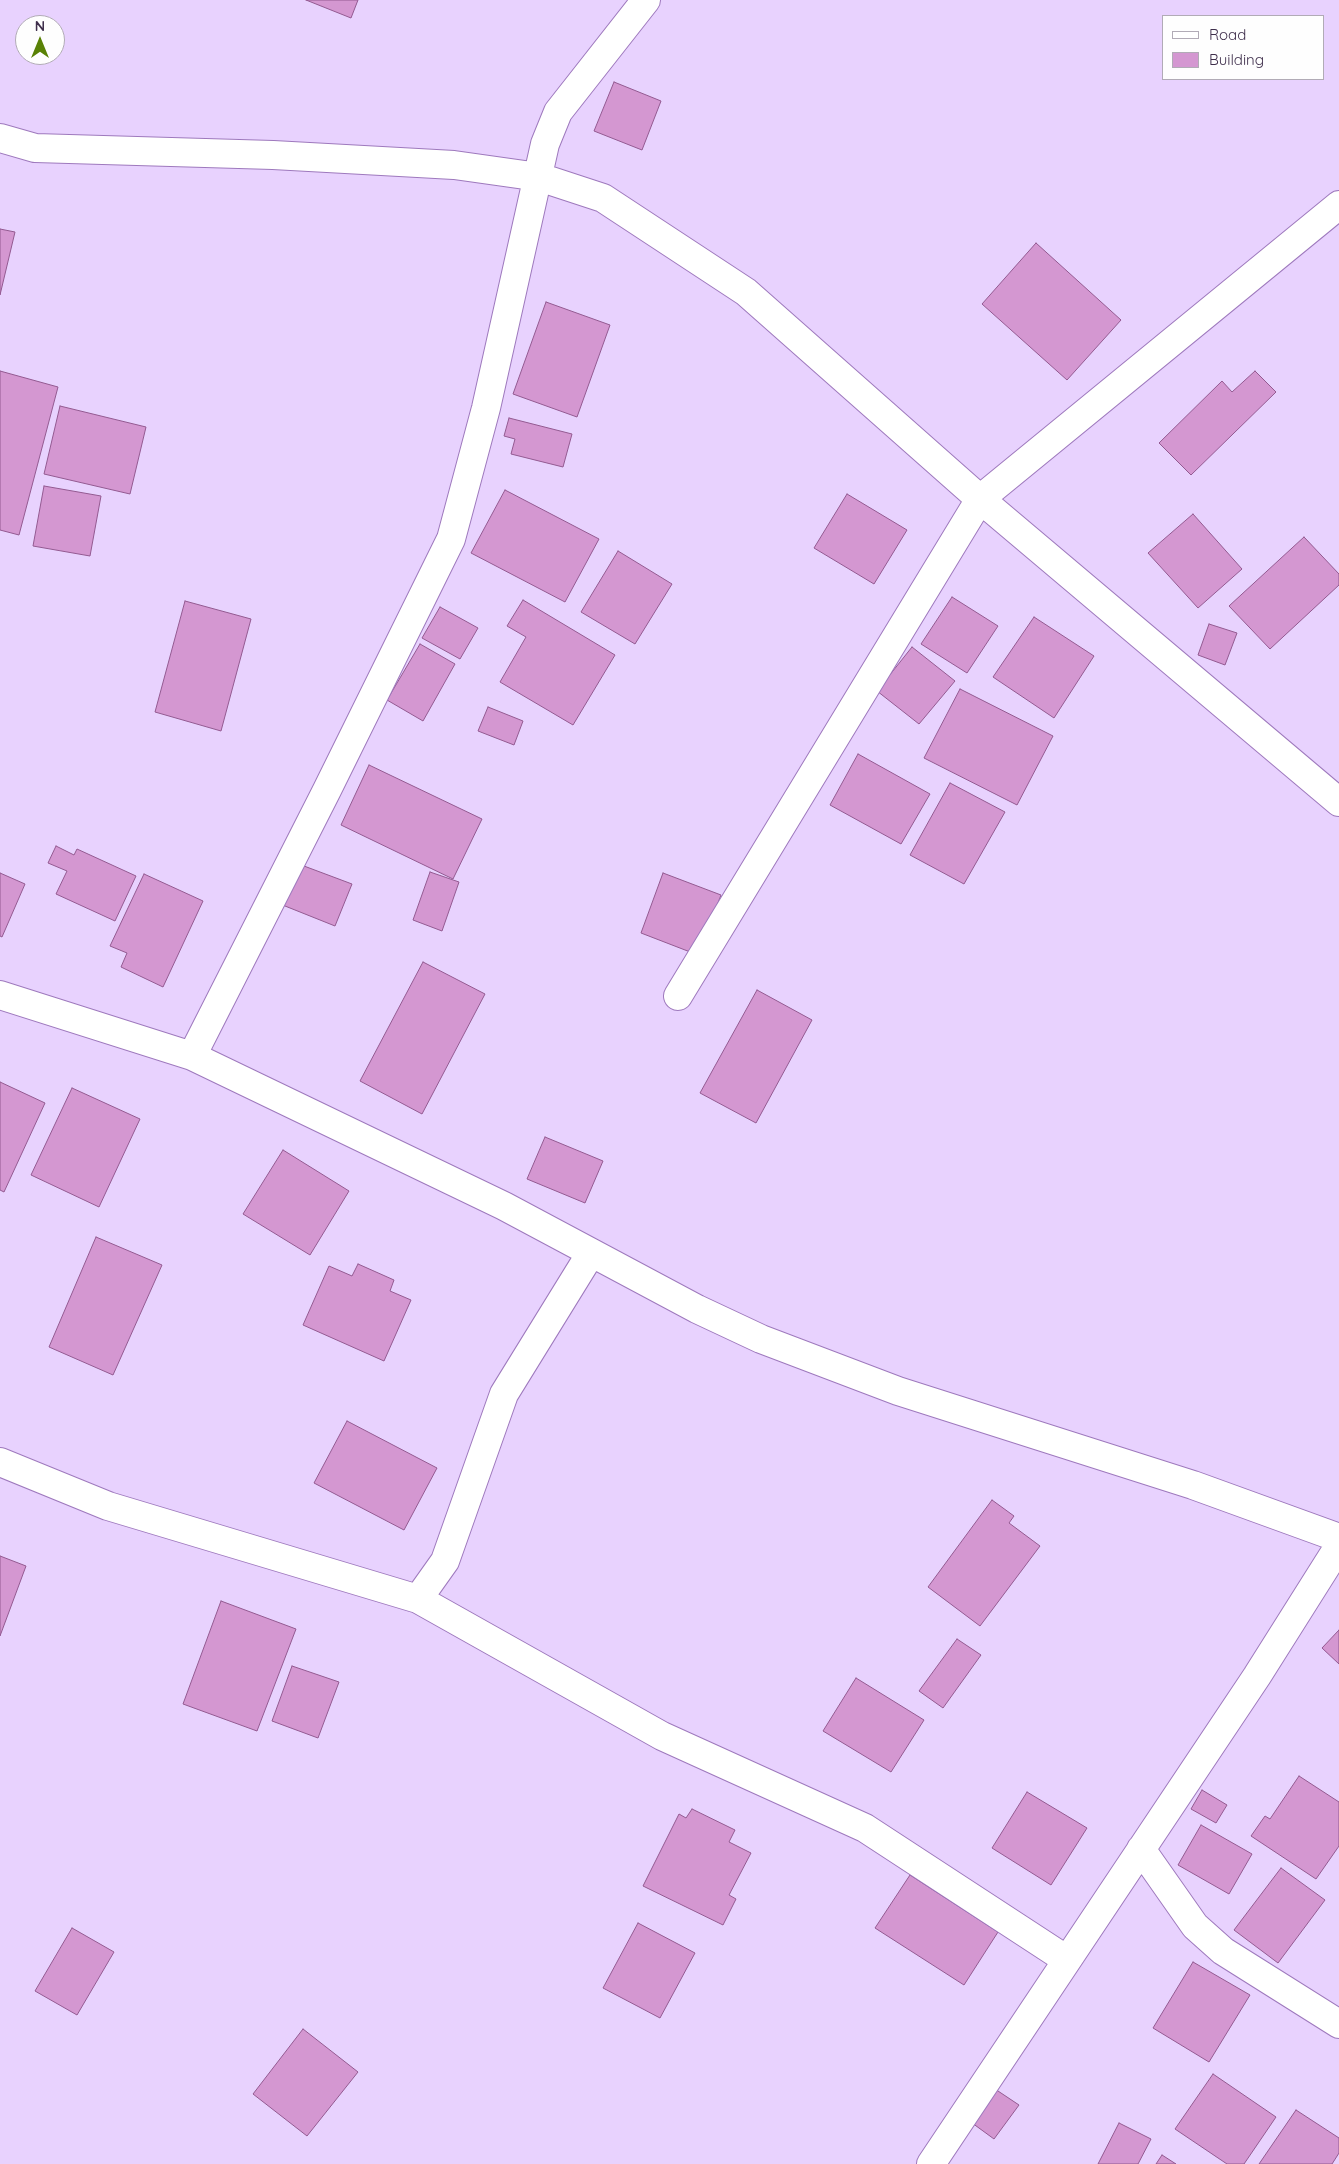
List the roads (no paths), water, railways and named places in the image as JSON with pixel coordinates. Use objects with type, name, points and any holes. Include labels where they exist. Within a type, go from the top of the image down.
[{"type":"street","points":[[192,1056],[327,790],[451,539],[486,408],[540,177],[545,144],[558,112],[646,0]]},
{"type":"street","points":[[0,138],[35,148],[273,155],[444,164],[540,177],[603,198],[746,292],[980,499],[1339,802]]},
{"type":"street","points":[[678,996],[980,499],[1339,205]]},
{"type":"street","points":[[0,995],[192,1056],[504,1206],[697,1309],[762,1339],[898,1391],[1193,1485],[1339,1538]]},
{"type":"street","points":[[418,1599],[445,1561],[504,1394],[592,1253]]},
{"type":"street","points":[[0,1462],[108,1506],[418,1599],[662,1736],[865,1828],[1067,1960]]},
{"type":"street","points":[[931,2164],[1257,1676],[1339,1546]]},
{"type":"street","points":[[1141,1849],[1195,1926],[1223,1951],[1339,2024]]}]
